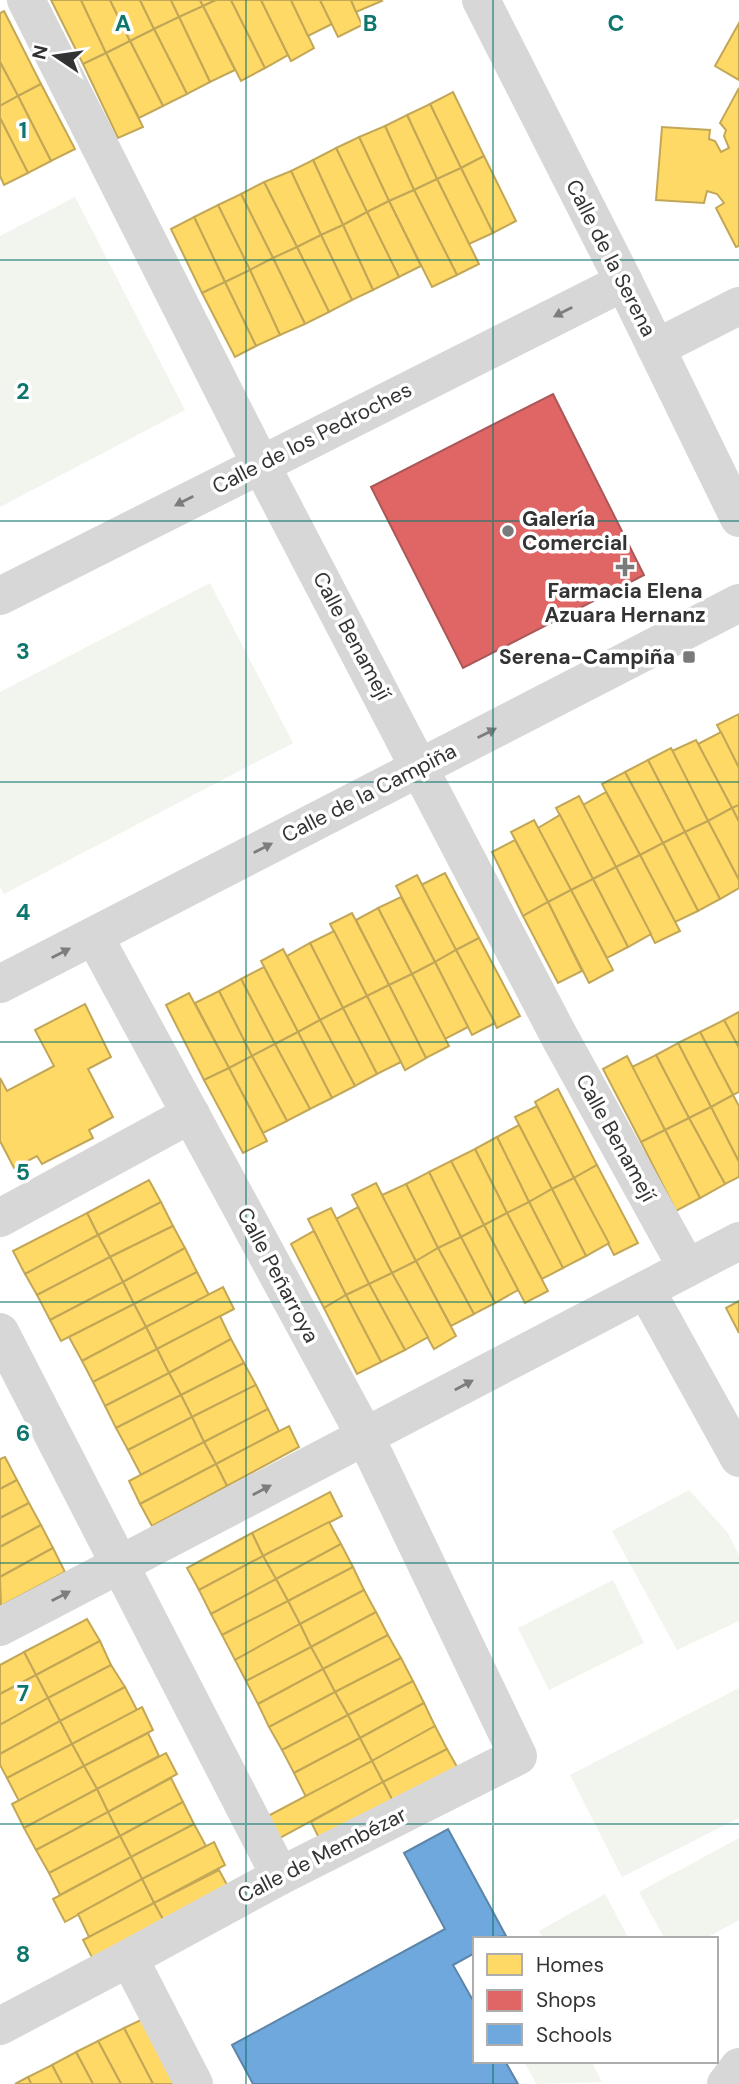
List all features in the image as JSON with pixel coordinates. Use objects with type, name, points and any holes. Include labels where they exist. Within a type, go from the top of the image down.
[{"type":"street","name":"Calle Benamejí","points":[[26,0],[260,463],[421,766],[559,1036],[687,1268]]},
{"type":"street","name":"Calle de la Serena","points":[[492,4],[739,518]]},
{"type":"street","name":"Calle de los Pedroches","points":[[0,596],[624,282]]},
{"type":"street","points":[[656,348],[739,306]]},
{"type":"street","name":"Calle de la Campiña","points":[[0,984],[739,603]]},
{"type":"street","name":"Calle Peñarroya","points":[[94,936],[365,1437],[518,1756]]},
{"type":"street","points":[[0,1218],[191,1114]]},
{"type":"street","points":[[0,1627],[739,1241]]},
{"type":"street","points":[[646,1290],[739,1458]]},
{"type":"street","points":[[0,1332],[280,1876]]},
{"type":"street","name":"Calle de Membézar","points":[[0,2026],[280,1876],[518,1756]]},
{"type":"street","points":[[129,1958],[194,2084]]},
{"type":"street","points":[[726,2084],[739,2067]]},
{"type":"shaded area","points":[[75,197],[185,410],[0,507],[0,236]]},
{"type":"shaded area","points":[[210,583],[293,743],[4,894],[0,887],[0,692]]},
{"type":"shaded area","points":[[689,1490],[728,1533],[739,1555],[739,1621],[677,1650],[612,1531]]},
{"type":"shaded area","points":[[613,1580],[644,1643],[549,1690],[518,1628]]},
{"type":"shaded area","points":[[739,1688],[739,1818],[622,1877],[570,1775]]},
{"type":"shaded area","points":[[739,1838],[739,1920],[708,1937],[664,1937],[639,1892]]},
{"type":"shaded area","points":[[605,1894],[628,1937],[543,1937],[539,1931]]},
{"type":"shaded area","points":[[525,2063],[592,2063],[602,2082],[536,2084]]},
{"type":"building: Homes","points":[[51,0],[81,0],[106,53],[83,64]]},
{"type":"building: Homes","points":[[81,0],[110,0],[130,41],[106,53]]},
{"type":"building: Homes","points":[[110,0],[140,0],[154,29],[130,41]]},
{"type":"building: Homes","points":[[140,0],[171,0],[179,17],[154,29]]},
{"type":"building: Homes","points":[[171,0],[200,0],[203,6],[179,17]]},
{"type":"building: Homes","points":[[200,0],[216,0],[203,6]]},
{"type":"building: Homes","points":[[216,0],[231,0],[265,68],[241,81],[203,6]]},
{"type":"building: Homes","points":[[231,0],[261,0],[288,55],[265,68]]},
{"type":"building: Homes","points":[[261,0],[291,0],[314,48],[291,61]]},
{"type":"building: Homes","points":[[291,0],[320,0],[332,24],[308,36]]},
{"type":"building: Homes","points":[[320,0],[351,0],[362,25],[338,37]]},
{"type":"building: Homes","points":[[351,0],[381,0],[382,1],[356,12]]},
{"type":"building: Homes","points":[[203,6],[235,70],[210,82],[179,17]]},
{"type":"building: Homes","points":[[4,11],[41,84],[18,96],[0,62],[0,13]]},
{"type":"building: Homes","points":[[179,17],[210,82],[187,94],[154,29]]},
{"type":"building: Homes","points":[[739,23],[739,80],[715,66]]},
{"type":"building: Homes","points":[[154,29],[187,94],[163,106],[130,41]]},
{"type":"building: Homes","points":[[130,41],[163,106],[139,118],[106,53]]},
{"type":"building: Homes","points":[[106,53],[143,127],[118,138],[83,64]]},
{"type":"building: Homes","points":[[0,62],[18,96],[0,106]]},
{"type":"building: Homes","points":[[41,84],[75,149],[51,161],[18,96]]},
{"type":"building: Homes","points":[[739,88],[739,246],[736,247],[716,208],[724,203],[717,194],[707,191],[704,203],[656,200],[662,127],[710,130],[709,139],[715,141],[721,152],[729,148],[724,136],[726,130],[720,123]]},
{"type":"building: Homes","points":[[453,92],[484,156],[461,168],[430,104]]},
{"type":"building: Homes","points":[[18,96],[51,161],[28,173],[0,118],[0,106]]},
{"type":"building: Homes","points":[[430,104],[461,168],[437,179],[407,115]]},
{"type":"building: Homes","points":[[407,115],[437,179],[414,190],[385,126]]},
{"type":"building: Homes","points":[[0,118],[28,173],[4,185],[0,176]]},
{"type":"building: Homes","points":[[385,126],[414,190],[389,201],[359,137]]},
{"type":"building: Homes","points":[[359,137],[389,201],[367,212],[336,148]]},
{"type":"building: Homes","points":[[336,148],[367,212],[343,225],[313,160]]},
{"type":"building: Homes","points":[[484,156],[516,221],[493,233],[461,168]]},
{"type":"building: Homes","points":[[313,160],[343,225],[321,235],[291,171]]},
{"type":"building: Homes","points":[[461,168],[493,233],[469,244],[437,179]]},
{"type":"building: Homes","points":[[291,171],[321,235],[297,247],[264,182]]},
{"type":"building: Homes","points":[[437,179],[479,264],[457,275],[414,190]]},
{"type":"building: Homes","points":[[264,182],[297,247],[273,258],[241,194]]},
{"type":"building: Homes","points":[[414,190],[457,275],[432,287],[389,201]]},
{"type":"building: Homes","points":[[241,194],[273,258],[250,270],[218,205]]},
{"type":"building: Homes","points":[[389,201],[421,266],[399,277],[367,212]]},
{"type":"building: Homes","points":[[218,205],[250,270],[225,282],[194,217]]},
{"type":"building: Homes","points":[[367,212],[399,277],[373,290],[343,225]]},
{"type":"building: Homes","points":[[194,217],[225,282],[202,293],[171,229]]},
{"type":"building: Homes","points":[[343,225],[373,290],[352,300],[321,235]]},
{"type":"building: Homes","points":[[321,235],[352,300],[329,312],[297,247]]},
{"type":"building: Homes","points":[[297,247],[329,312],[305,324],[273,258]]},
{"type":"building: Homes","points":[[273,258],[305,324],[280,335],[250,270]]},
{"type":"building: Homes","points":[[250,270],[280,335],[256,346],[225,282]]},
{"type":"building: Homes","points":[[225,282],[256,346],[235,357],[202,293]]},
{"type":"building: Homes","points":[[739,714],[739,768],[717,725]]},
{"type":"building: Homes","points":[[721,732],[739,768],[739,805],[732,808],[698,744]]},
{"type":"building: Homes","points":[[696,740],[732,808],[708,821],[672,751]]},
{"type":"building: Homes","points":[[671,748],[708,821],[685,832],[648,760]]},
{"type":"building: Homes","points":[[648,760],[685,832],[663,843],[625,772]]},
{"type":"building: Homes","points":[[625,772],[663,843],[640,855],[602,784]]},
{"type":"building: Homes","points":[[606,792],[640,855],[616,867],[583,805]]},
{"type":"building: Homes","points":[[579,796],[616,867],[593,879],[556,808]]},
{"type":"building: Homes","points":[[739,805],[739,822],[732,808]]},
{"type":"building: Homes","points":[[732,808],[739,822],[739,880],[708,821]]},
{"type":"building: Homes","points":[[560,815],[593,879],[571,890],[538,828]]},
{"type":"building: Homes","points":[[534,820],[571,890],[548,902],[511,832]]},
{"type":"building: Homes","points":[[708,821],[739,880],[739,888],[720,899],[685,832]]},
{"type":"building: Homes","points":[[685,832],[720,899],[698,911],[663,843]]},
{"type":"building: Homes","points":[[515,840],[548,902],[523,916],[492,852]]},
{"type":"building: Homes","points":[[663,843],[698,911],[675,922],[640,855]]},
{"type":"building: Homes","points":[[640,855],[680,931],[655,943],[616,867]]},
{"type":"building: Homes","points":[[616,867],[651,934],[628,947],[593,879]]},
{"type":"building: Homes","points":[[445,873],[479,938],[456,950],[421,885]]},
{"type":"building: Homes","points":[[417,875],[456,950],[435,962],[396,886]]},
{"type":"building: Homes","points":[[593,879],[628,947],[607,958],[571,890]]},
{"type":"building: Homes","points":[[571,890],[613,970],[589,983],[548,902]]},
{"type":"building: Homes","points":[[401,897],[435,962],[412,974],[378,908]]},
{"type":"building: Homes","points":[[548,902],[582,971],[558,983],[523,916]]},
{"type":"building: Homes","points":[[378,908],[412,974],[389,985],[356,920]]},
{"type":"building: Homes","points":[[352,913],[389,985],[367,996],[330,924]]},
{"type":"building: Homes","points":[[334,931],[367,996],[343,1008],[310,943]]},
{"type":"building: Homes","points":[[479,938],[520,1016],[497,1028],[456,950]]},
{"type":"building: Homes","points":[[310,943],[343,1008],[320,1020],[287,956]]},
{"type":"building: Homes","points":[[283,949],[320,1020],[298,1032],[261,961]]},
{"type":"building: Homes","points":[[456,950],[495,1023],[472,1035],[435,962]]},
{"type":"building: Homes","points":[[435,962],[468,1027],[445,1039],[412,974]]},
{"type":"building: Homes","points":[[264,967],[298,1032],[275,1044],[241,979]]},
{"type":"building: Homes","points":[[412,974],[449,1046],[426,1058],[389,985]]},
{"type":"building: Homes","points":[[241,979],[275,1044],[252,1056],[219,991]]},
{"type":"building: Homes","points":[[389,985],[426,1058],[405,1070],[367,996]]},
{"type":"building: Homes","points":[[219,991],[252,1056],[229,1068],[195,1003]]},
{"type":"building: Homes","points":[[189,993],[229,1068],[204,1080],[166,1005]]},
{"type":"building: Homes","points":[[367,996],[401,1062],[377,1074],[343,1008]]},
{"type":"building: Homes","points":[[85,1004],[111,1057],[88,1069],[113,1117],[89,1130],[93,1138],[42,1164],[37,1156],[14,1168],[0,1141],[0,1078],[7,1091],[54,1066],[35,1030]]},
{"type":"building: Homes","points":[[343,1008],[377,1074],[355,1086],[320,1020]]},
{"type":"building: Homes","points":[[739,1012],[739,1048],[724,1020]]},
{"type":"building: Homes","points":[[320,1020],[355,1086],[332,1098],[298,1032]]},
{"type":"building: Homes","points":[[724,1020],[739,1048],[739,1092],[733,1095],[700,1032]]},
{"type":"building: Homes","points":[[298,1032],[332,1098],[310,1109],[275,1044]]},
{"type":"building: Homes","points":[[700,1032],[733,1095],[711,1107],[678,1043]]},
{"type":"building: Homes","points":[[678,1043],[711,1107],[689,1118],[656,1055]]},
{"type":"building: Homes","points":[[275,1044],[310,1109],[287,1121],[252,1056]]},
{"type":"building: Homes","points":[[656,1055],[689,1118],[665,1130],[632,1067]]},
{"type":"building: Homes","points":[[252,1056],[287,1121],[263,1133],[229,1068]]},
{"type":"building: Homes","points":[[627,1056],[665,1130],[641,1142],[603,1069]]},
{"type":"building: Homes","points":[[229,1068],[267,1141],[243,1153],[204,1080]]},
{"type":"building: Homes","points":[[558,1089],[597,1165],[574,1178],[535,1102]]},
{"type":"building: Homes","points":[[733,1095],[739,1106],[739,1162],[711,1107]]},
{"type":"building: Homes","points":[[537,1106],[574,1178],[552,1189],[515,1117]]},
{"type":"building: Homes","points":[[711,1107],[739,1162],[739,1177],[725,1184],[689,1118]]},
{"type":"building: Homes","points":[[689,1118],[725,1184],[700,1198],[665,1130]]},
{"type":"building: Homes","points":[[519,1125],[552,1189],[529,1202],[497,1137]]},
{"type":"building: Homes","points":[[665,1130],[700,1198],[676,1211],[641,1142]]},
{"type":"building: Homes","points":[[497,1137],[529,1202],[507,1213],[475,1149]]},
{"type":"building: Homes","points":[[475,1149],[507,1213],[484,1225],[451,1161]]},
{"type":"building: Homes","points":[[451,1161],[484,1225],[461,1237],[429,1172]]},
{"type":"building: Homes","points":[[597,1165],[638,1243],[614,1255],[574,1178]]},
{"type":"building: Homes","points":[[429,1172],[461,1237],[438,1248],[406,1184]]},
{"type":"building: Homes","points":[[574,1178],[609,1243],[586,1256],[552,1189]]},
{"type":"building: Homes","points":[[149,1180],[161,1202],[98,1235],[87,1213]]},
{"type":"building: Homes","points":[[376,1183],[416,1261],[392,1273],[352,1195]]},
{"type":"building: Homes","points":[[406,1184],[438,1248],[416,1261],[382,1195]]},
{"type":"building: Homes","points":[[552,1189],[586,1256],[563,1268],[529,1202]]},
{"type":"building: Homes","points":[[161,1202],[173,1226],[110,1257],[98,1235]]},
{"type":"building: Homes","points":[[529,1202],[563,1268],[542,1279],[507,1213]]},
{"type":"building: Homes","points":[[358,1207],[392,1273],[369,1284],[336,1219]]},
{"type":"building: Homes","points":[[331,1208],[369,1284],[346,1295],[308,1219]]},
{"type":"building: Homes","points":[[87,1213],[98,1235],[25,1274],[13,1251]]},
{"type":"building: Homes","points":[[507,1213],[548,1291],[525,1303],[484,1225]]},
{"type":"building: Homes","points":[[484,1225],[518,1290],[495,1303],[461,1237]]},
{"type":"building: Homes","points":[[173,1226],[185,1248],[123,1282],[110,1257]]},
{"type":"building: Homes","points":[[314,1231],[346,1295],[324,1308],[291,1244]]},
{"type":"building: Homes","points":[[98,1235],[110,1257],[37,1295],[25,1274]]},
{"type":"building: Homes","points":[[461,1237],[495,1303],[474,1314],[438,1248]]},
{"type":"building: Homes","points":[[185,1248],[197,1272],[134,1304],[123,1282]]},
{"type":"building: Homes","points":[[438,1248],[474,1314],[451,1326],[416,1261]]},
{"type":"building: Homes","points":[[110,1257],[123,1282],[50,1320],[37,1295]]},
{"type":"building: Homes","points":[[416,1261],[456,1336],[434,1349],[392,1273]]},
{"type":"building: Homes","points":[[197,1272],[209,1295],[146,1327],[134,1304]]},
{"type":"building: Homes","points":[[392,1273],[428,1337],[405,1350],[369,1284]]},
{"type":"building: Homes","points":[[123,1282],[134,1304],[61,1341],[50,1320]]},
{"type":"building: Homes","points":[[369,1284],[405,1350],[381,1362],[346,1295]]},
{"type":"building: Homes","points":[[223,1287],[234,1309],[157,1349],[146,1327]]},
{"type":"building: Homes","points":[[346,1295],[381,1362],[357,1374],[324,1308]]},
{"type":"building: Homes","points":[[739,1301],[739,1333],[726,1308]]},
{"type":"building: Homes","points":[[134,1304],[146,1327],[82,1361],[69,1337]]},
{"type":"building: Homes","points":[[220,1316],[231,1339],[169,1373],[157,1349]]},
{"type":"building: Homes","points":[[146,1327],[157,1349],[93,1382],[82,1361]]},
{"type":"building: Homes","points":[[231,1339],[244,1363],[181,1395],[169,1373]]},
{"type":"building: Homes","points":[[157,1349],[169,1373],[105,1406],[93,1382]]},
{"type":"building: Homes","points":[[244,1363],[256,1385],[192,1417],[181,1395]]},
{"type":"building: Homes","points":[[169,1373],[181,1395],[116,1428],[105,1406]]},
{"type":"building: Homes","points":[[256,1385],[268,1409],[204,1442],[192,1417]]},
{"type":"building: Homes","points":[[181,1395],[192,1417],[128,1450],[116,1428]]},
{"type":"building: Homes","points":[[268,1409],[279,1431],[216,1464],[204,1442]]},
{"type":"building: Homes","points":[[192,1417],[204,1442],[141,1475],[128,1450]]},
{"type":"building: Homes","points":[[289,1426],[299,1447],[227,1486],[216,1464]]},
{"type":"building: Homes","points":[[204,1442],[216,1464],[140,1504],[129,1481]]},
{"type":"building: Homes","points":[[5,1457],[17,1480],[0,1489],[0,1459]]},
{"type":"building: Homes","points":[[216,1464],[227,1486],[152,1526],[140,1504]]},
{"type":"building: Homes","points":[[17,1480],[29,1503],[0,1518],[0,1489]]},
{"type":"building: Homes","points":[[330,1492],[342,1516],[263,1556],[252,1533]]},
{"type":"building: Homes","points":[[29,1503],[41,1525],[0,1547],[0,1518]]},
{"type":"building: Homes","points":[[329,1522],[341,1544],[276,1579],[263,1556]]},
{"type":"building: Homes","points":[[41,1525],[53,1548],[0,1577],[0,1547]]},
{"type":"building: Homes","points":[[252,1533],[263,1556],[199,1590],[187,1568]]},
{"type":"building: Homes","points":[[341,1544],[353,1567],[288,1601],[276,1579]]},
{"type":"building: Homes","points":[[53,1548],[65,1572],[1,1606],[0,1577]]},
{"type":"building: Homes","points":[[263,1556],[276,1579],[211,1614],[199,1590]]},
{"type":"building: Homes","points":[[353,1567],[364,1590],[300,1624],[288,1601]]},
{"type":"building: Homes","points":[[276,1579],[288,1601],[222,1635],[211,1614]]},
{"type":"building: Homes","points":[[364,1590],[376,1612],[311,1647],[300,1624]]},
{"type":"building: Homes","points":[[288,1601],[300,1624],[235,1660],[222,1635]]},
{"type":"building: Homes","points":[[376,1612],[388,1635],[323,1669],[311,1647]]},
{"type":"building: Homes","points":[[87,1619],[100,1641],[36,1675],[24,1652]]},
{"type":"building: Homes","points":[[300,1624],[311,1647],[246,1681],[235,1660]]},
{"type":"building: Homes","points":[[388,1635],[401,1658],[335,1692],[323,1669]]},
{"type":"building: Homes","points":[[100,1641],[111,1665],[48,1698],[36,1675]]},
{"type":"building: Homes","points":[[311,1647],[323,1669],[258,1704],[246,1681]]},
{"type":"building: Homes","points":[[24,1652],[36,1675],[0,1694],[0,1665]]},
{"type":"building: Homes","points":[[401,1658],[413,1681],[348,1715],[335,1692]]},
{"type":"building: Homes","points":[[111,1665],[125,1687],[60,1721],[48,1698]]},
{"type":"building: Homes","points":[[323,1669],[335,1692],[269,1727],[258,1704]]},
{"type":"building: Homes","points":[[36,1675],[48,1698],[0,1725],[0,1694]]},
{"type":"building: Homes","points":[[413,1681],[424,1703],[360,1738],[348,1715]]},
{"type":"building: Homes","points":[[125,1687],[137,1710],[72,1744],[60,1721]]},
{"type":"building: Homes","points":[[335,1692],[348,1715],[282,1750],[269,1727]]},
{"type":"building: Homes","points":[[48,1698],[60,1721],[0,1754],[0,1725]]},
{"type":"building: Homes","points":[[424,1703],[435,1726],[372,1761],[360,1738]]},
{"type":"building: Homes","points":[[142,1707],[153,1730],[84,1766],[72,1744]]},
{"type":"building: Homes","points":[[348,1715],[360,1738],[294,1773],[282,1750]]},
{"type":"building: Homes","points":[[60,1721],[72,1744],[7,1778],[0,1765],[0,1754]]},
{"type":"building: Homes","points":[[435,1726],[447,1749],[383,1782],[372,1761]]},
{"type":"building: Homes","points":[[148,1733],[159,1756],[97,1789],[84,1766]]},
{"type":"building: Homes","points":[[360,1738],[372,1761],[306,1797],[294,1773]]},
{"type":"building: Homes","points":[[72,1744],[84,1766],[19,1801],[7,1778]]},
{"type":"building: Homes","points":[[447,1749],[460,1772],[396,1807],[383,1782]]},
{"type":"building: Homes","points":[[166,1753],[177,1774],[108,1812],[97,1789]]},
{"type":"building: Homes","points":[[372,1761],[383,1782],[280,1838],[268,1816]]},
{"type":"building: Homes","points":[[84,1766],[97,1789],[24,1828],[12,1804]]},
{"type":"building: Homes","points":[[171,1778],[183,1802],[120,1836],[108,1812]]},
{"type":"building: Homes","points":[[383,1782],[396,1807],[322,1844],[311,1822]]},
{"type":"building: Homes","points":[[97,1789],[108,1812],[36,1850],[24,1828]]},
{"type":"building: Homes","points":[[183,1802],[194,1824],[131,1857],[120,1836]]},
{"type":"building: Homes","points":[[108,1812],[120,1836],[49,1873],[36,1850]]},
{"type":"building: Homes","points":[[194,1824],[206,1846],[142,1879],[131,1857]]},
{"type":"building: Homes","points":[[120,1836],[131,1857],[60,1895],[49,1873]]},
{"type":"building: Homes","points":[[214,1842],[225,1865],[154,1903],[142,1879]]},
{"type":"building: Homes","points":[[131,1857],[142,1879],[65,1922],[53,1899]]},
{"type":"building: Homes","points":[[219,1870],[231,1892],[166,1925],[154,1903]]},
{"type":"building: Homes","points":[[142,1879],[154,1903],[89,1937],[78,1914]]},
{"type":"building: Homes","points":[[154,1903],[166,1925],[95,1963],[83,1940]]},
{"type":"building: Homes","points":[[145,2018],[176,2084],[153,2084],[124,2028]]},
{"type":"building: Homes","points":[[124,2028],[153,2084],[121,2084],[98,2041]]},
{"type":"building: Homes","points":[[98,2041],[121,2084],[93,2084],[76,2052]]},
{"type":"building: Homes","points":[[76,2052],[93,2084],[62,2084],[52,2065]]},
{"type":"building: Homes","points":[[52,2065],[62,2084],[31,2084],[28,2077]]},
{"type":"building: Homes","points":[[28,2077],[31,2084],[15,2084]]},
{"type":"building: Shops","name":"Galería Comercial","points":[[553,394],[644,575],[463,668],[371,487]]},
{"type":"building: Schools","points":[[448,1829],[506,1936],[473,1937],[473,1954],[453,1965],[473,2000],[473,2063],[506,2063],[518,2084],[253,2084],[232,2045],[445,1929],[404,1853]]},
{"type":"place","name":"Galería Comercial","points":[[508,531]]},
{"type":"place","name":"Farmacia Elena Azuara Hernanz","points":[[625,567]]},
{"type":"place","name":"Serena-Campiña","points":[[689,657]]}]
